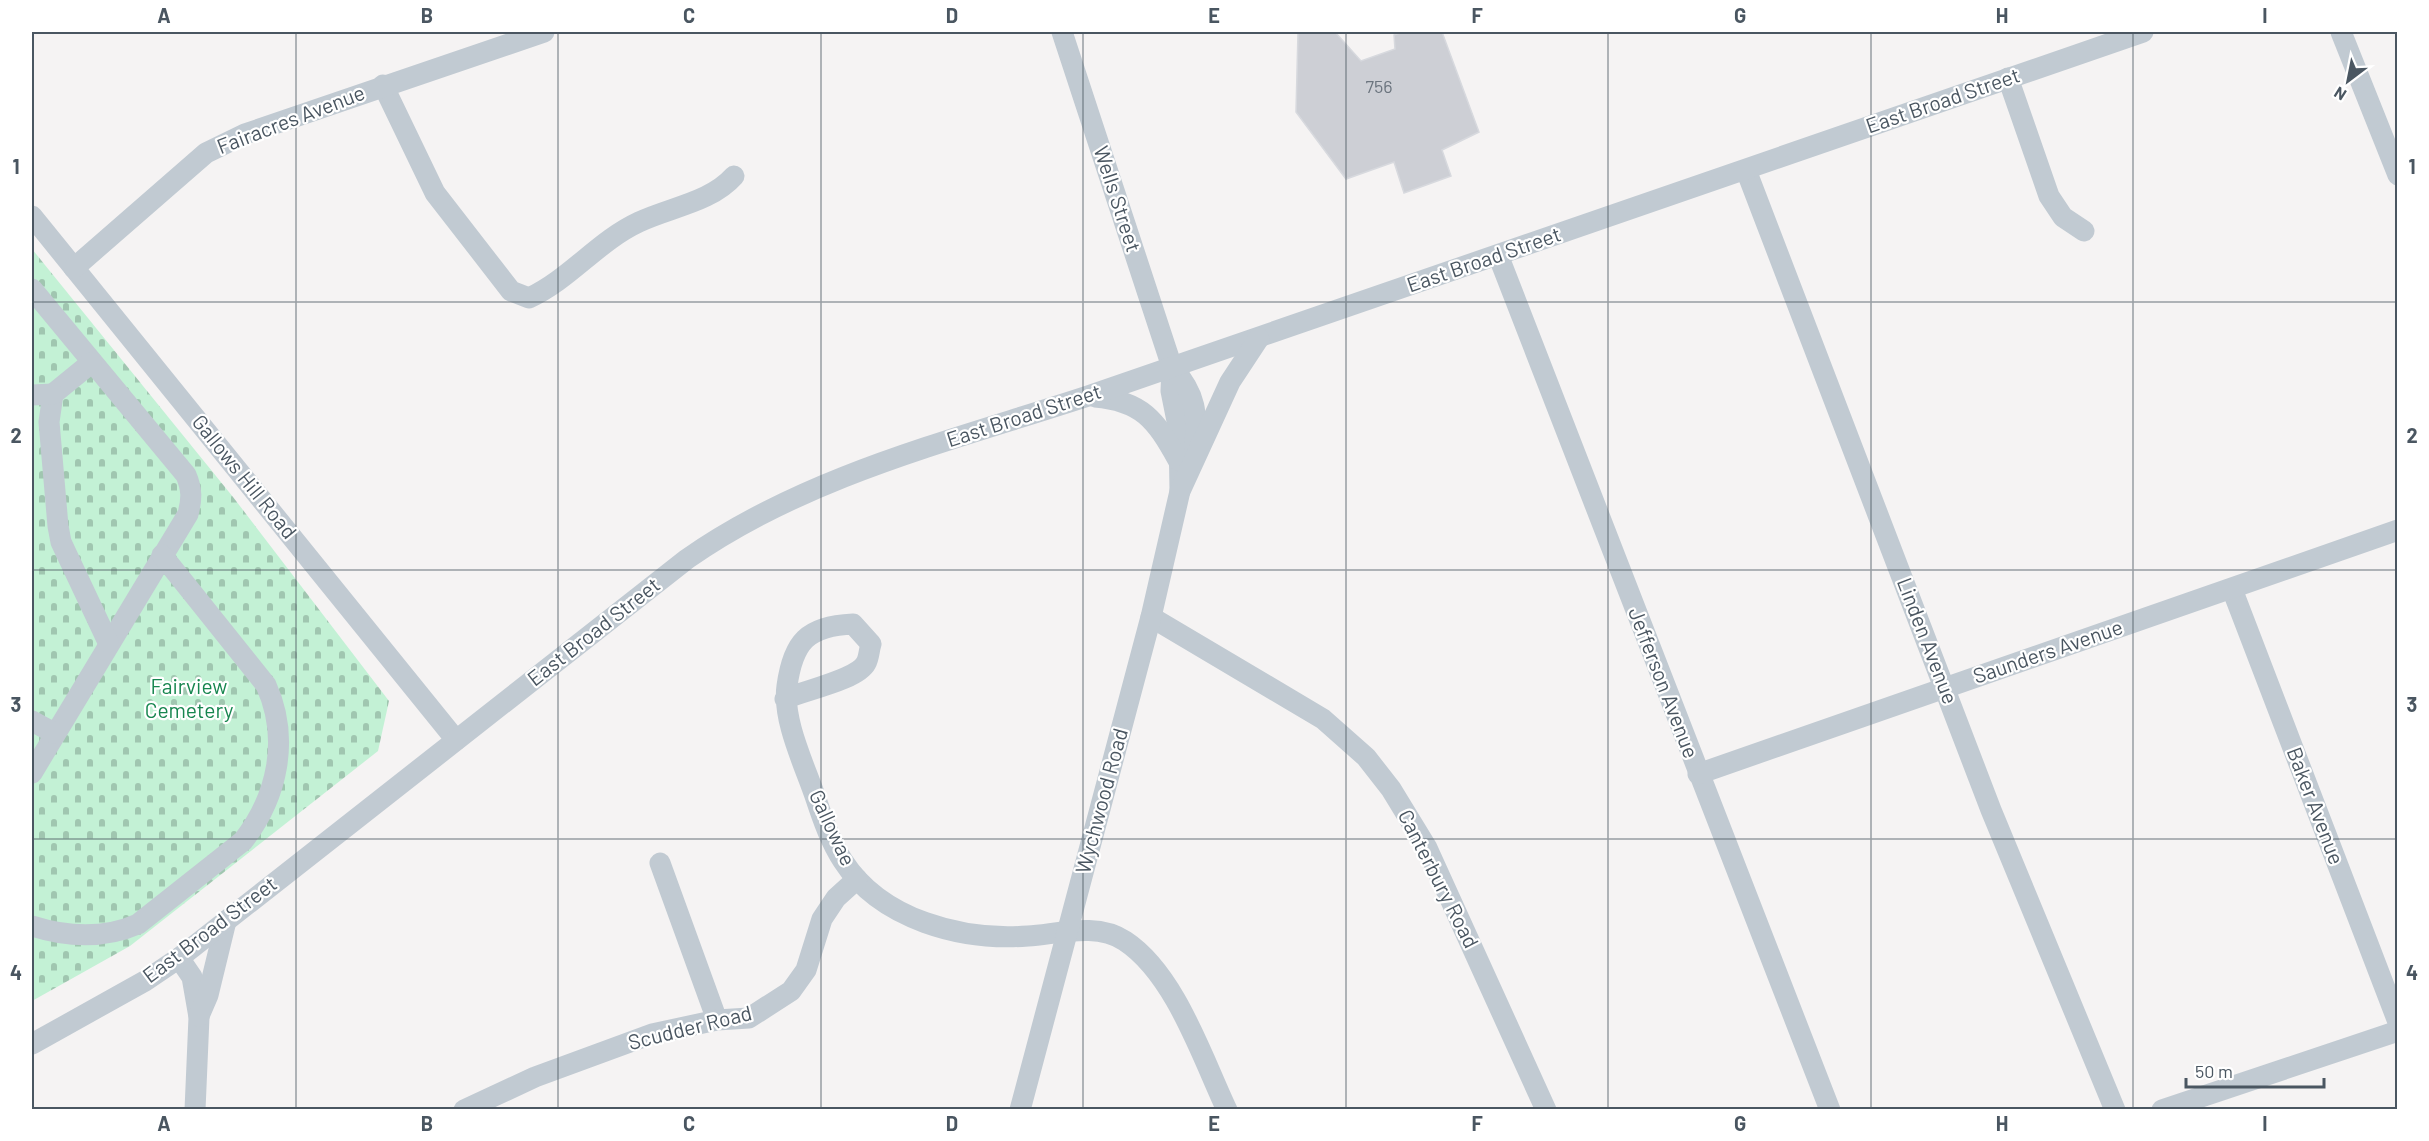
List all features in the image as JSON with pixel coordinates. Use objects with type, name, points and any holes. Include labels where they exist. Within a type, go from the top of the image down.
[{"type":"street","name":"Fairacres Avenue","points":[[74,268],[206,153],[245,134],[383,85],[544,32]]},
{"type":"street","name":"Wells Street","points":[[1062,32],[1172,367]]},
{"type":"street","name":"East Broad Street","points":[[32,1044],[179,958],[687,559],[748,520],[814,488],[913,451],[1088,396],[1259,338],[2143,32]]},
{"type":"street","points":[[2341,32],[2397,175]]},
{"type":"street","points":[[2008,78],[2049,196],[2063,217],[2084,231]]},
{"type":"street","points":[[383,85],[435,193],[511,291],[529,298],[552,287],[618,234],[639,222],[723,188],[734,176]]},
{"type":"street","name":"Linden Avenue","points":[[1746,170],[1990,810],[2115,1110]]},
{"type":"street","name":"Gallows Hill Road","points":[[32,216],[456,740]]},
{"type":"street","name":"Jefferson Avenue","points":[[1498,255],[1830,1110]]},
{"type":"street","points":[[32,289],[186,476],[191,487],[188,514],[108,642],[32,773]]},
{"type":"street","name":"Wychwood Road","points":[[1020,1110],[1151,617],[1186,462],[1230,382],[1259,338]]},
{"type":"street","points":[[32,394],[53,394],[91,363]]},
{"type":"street","name":"Wychwood Road","points":[[1172,367],[1171,391],[1186,462]]},
{"type":"street","points":[[53,394],[49,422],[60,534],[108,642]]},
{"type":"street","name":"Wychwood Road","points":[[1088,396],[1118,399],[1148,415],[1186,462]]},
{"type":"street","name":"Saunders Avenue","points":[[1698,774],[2397,530]]},
{"type":"street","points":[[32,926],[48,931],[96,935],[120,932],[138,924],[243,841],[257,823],[267,800],[276,773],[279,747],[272,699],[266,685],[162,555]]},
{"type":"street","name":"Baker Avenue","points":[[2232,589],[2397,1022]]},
{"type":"street","name":"Canterbury Road","points":[[1151,617],[1323,719],[1366,757],[1391,789],[1427,848],[1546,1110]]},
{"type":"street","name":"Gallowae","points":[[785,699],[821,814],[843,861],[857,879],[889,905],[922,922],[968,934],[1026,937],[1067,932],[1104,932],[1125,941],[1152,967],[1171,993],[1227,1110]]},
{"type":"street","points":[[32,721],[54,733]]},
{"type":"street","points":[[660,863],[717,1020]]},
{"type":"street","name":"Scudder Road","points":[[464,1110],[535,1077],[652,1034],[717,1020],[749,1018],[791,991],[806,970],[822,919],[836,898],[857,879]]},
{"type":"street","points":[[199,1017],[208,995],[226,921]]},
{"type":"street","points":[[179,958],[192,977],[199,1017],[195,1110]]},
{"type":"street","points":[[2162,1110],[2397,1031]]},
{"type":"green space","name":"Fairview Cemetery","points":[[32,249],[233,497],[389,701],[378,751],[130,946],[32,1001]]},
{"type":"building","points":[[1298,32],[1335,32],[1361,61],[1395,49],[1394,35],[1403,32],[1442,32],[1479,132],[1442,150],[1451,176],[1404,193],[1394,162],[1346,179],[1296,112]]}]
